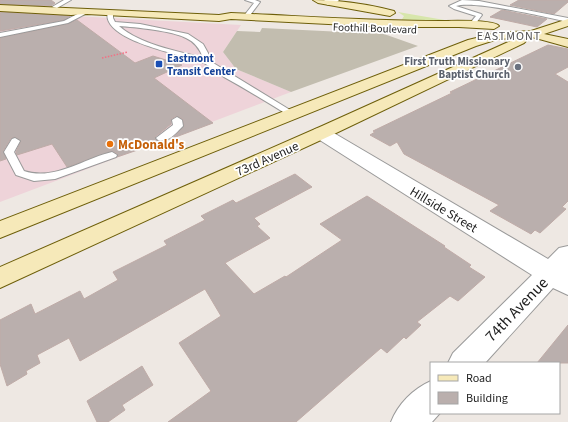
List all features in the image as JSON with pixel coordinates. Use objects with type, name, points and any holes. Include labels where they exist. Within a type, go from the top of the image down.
[{"type":"main road","points":[[327,1],[388,12],[395,17],[394,21],[388,24]]},
{"type":"main road","name":"Foothill Boulevard","points":[[0,4],[55,6],[78,8],[87,11]]},
{"type":"main road","name":"Foothill Boulevard","points":[[0,8],[219,18],[231,16],[291,22],[421,30],[468,30],[532,34]]},
{"type":"main road","points":[[379,10],[399,11]]},
{"type":"main road","points":[[421,14],[474,22],[568,43]]},
{"type":"main road","name":"Foothill Boulevard","points":[[219,18],[228,21],[460,24],[494,26]]},
{"type":"main road","name":"73rd Avenue","points":[[0,278],[321,133],[523,40],[532,34],[568,21]]},
{"type":"main road","points":[[421,30],[444,38],[446,42],[435,57]]},
{"type":"main road","name":"73rd Avenue","points":[[0,230],[291,113],[472,43],[497,36],[532,34]]},
{"type":"main road","points":[[231,174],[291,123],[293,118],[291,113]]},
{"type":"street","name":"Hillside Street","points":[[321,133],[562,271]]},
{"type":"street","name":"74th Avenue","points":[[465,362],[562,271]]},
{"type":"street","points":[[408,422],[430,399]]},
{"type":"lane","points":[[55,6],[68,0]]},
{"type":"lane","points":[[246,17],[257,2],[248,0]]},
{"type":"lane","points":[[474,22],[479,15],[478,14],[452,6],[467,2],[479,3],[568,21]]},
{"type":"lane","points":[[0,35],[66,22],[87,11]]},
{"type":"lane","points":[[110,12],[110,18],[113,24],[123,33],[142,42],[207,62],[291,113]]},
{"type":"lane","points":[[113,24],[140,26],[186,35],[192,38],[205,50],[207,62]]},
{"type":"lane","points":[[161,138],[167,136],[178,126],[177,120]]},
{"type":"lane","points":[[15,141],[9,152],[20,173],[34,178],[55,176],[112,155]]},
{"type":"path","points":[[102,58],[124,53]]},
{"type":"shaded area","points":[[0,12],[241,25],[223,52],[236,69],[291,92],[0,202]]},
{"type":"shaded area","points":[[262,28],[384,34],[418,46],[291,92],[236,69],[223,52],[237,31],[260,32]]},
{"type":"green space","points":[[398,12],[456,22],[401,21],[404,16]]},
{"type":"building","points":[[0,0],[51,0],[55,3],[51,6],[0,4]]},
{"type":"building","points":[[519,0],[568,0],[568,2],[554,14],[510,5]]},
{"type":"building","points":[[502,10],[547,19],[537,27],[490,17]]},
{"type":"building","points":[[0,12],[70,16],[64,20],[0,31]]},
{"type":"building","points":[[77,20],[135,63],[153,56],[182,65],[154,78],[213,123],[173,138],[184,126],[183,119],[176,116],[171,119],[171,124],[155,137],[157,141],[161,142],[117,157],[118,154],[112,151],[67,167],[52,144],[17,155],[16,152],[21,141],[15,137],[11,138],[3,151],[6,159],[0,161],[0,38],[68,24]]},
{"type":"building","points":[[548,45],[568,49],[568,67],[555,74],[568,82],[568,201],[562,207],[566,209],[540,233],[535,230],[531,234],[490,211],[499,205],[404,154],[397,142],[390,146],[370,135],[375,132],[373,131],[452,93],[450,92]]},
{"type":"building","points":[[295,174],[312,187],[254,218],[260,224],[257,226],[270,238],[225,263],[254,294],[285,276],[286,277],[342,240],[320,224],[367,196],[445,246],[444,247],[471,265],[469,267],[485,277],[458,301],[450,296],[417,322],[421,325],[406,339],[404,337],[387,353],[381,348],[296,422],[168,422],[211,391],[179,343],[221,316],[205,289],[80,361],[69,338],[37,355],[40,363],[26,371],[27,374],[7,386],[0,364],[0,320],[31,304],[35,314],[80,291],[84,299],[118,280],[113,272],[167,245],[164,241],[205,220],[201,216],[233,200],[236,203]]},
{"type":"building","points":[[568,325],[568,363],[538,362]]},
{"type":"building","points":[[142,366],[153,385],[122,405],[125,410],[108,422],[97,422],[87,401]]},
{"type":"place","name":"Eastmont Transit Center","points":[[159,64]]},
{"type":"place","name":"First Truth Missionary Baptist Church","points":[[518,67]]},
{"type":"place","name":"McDonald's","points":[[110,144]]},
{"type":"district","name":"EASTMONT","points":[[509,36]]}]
